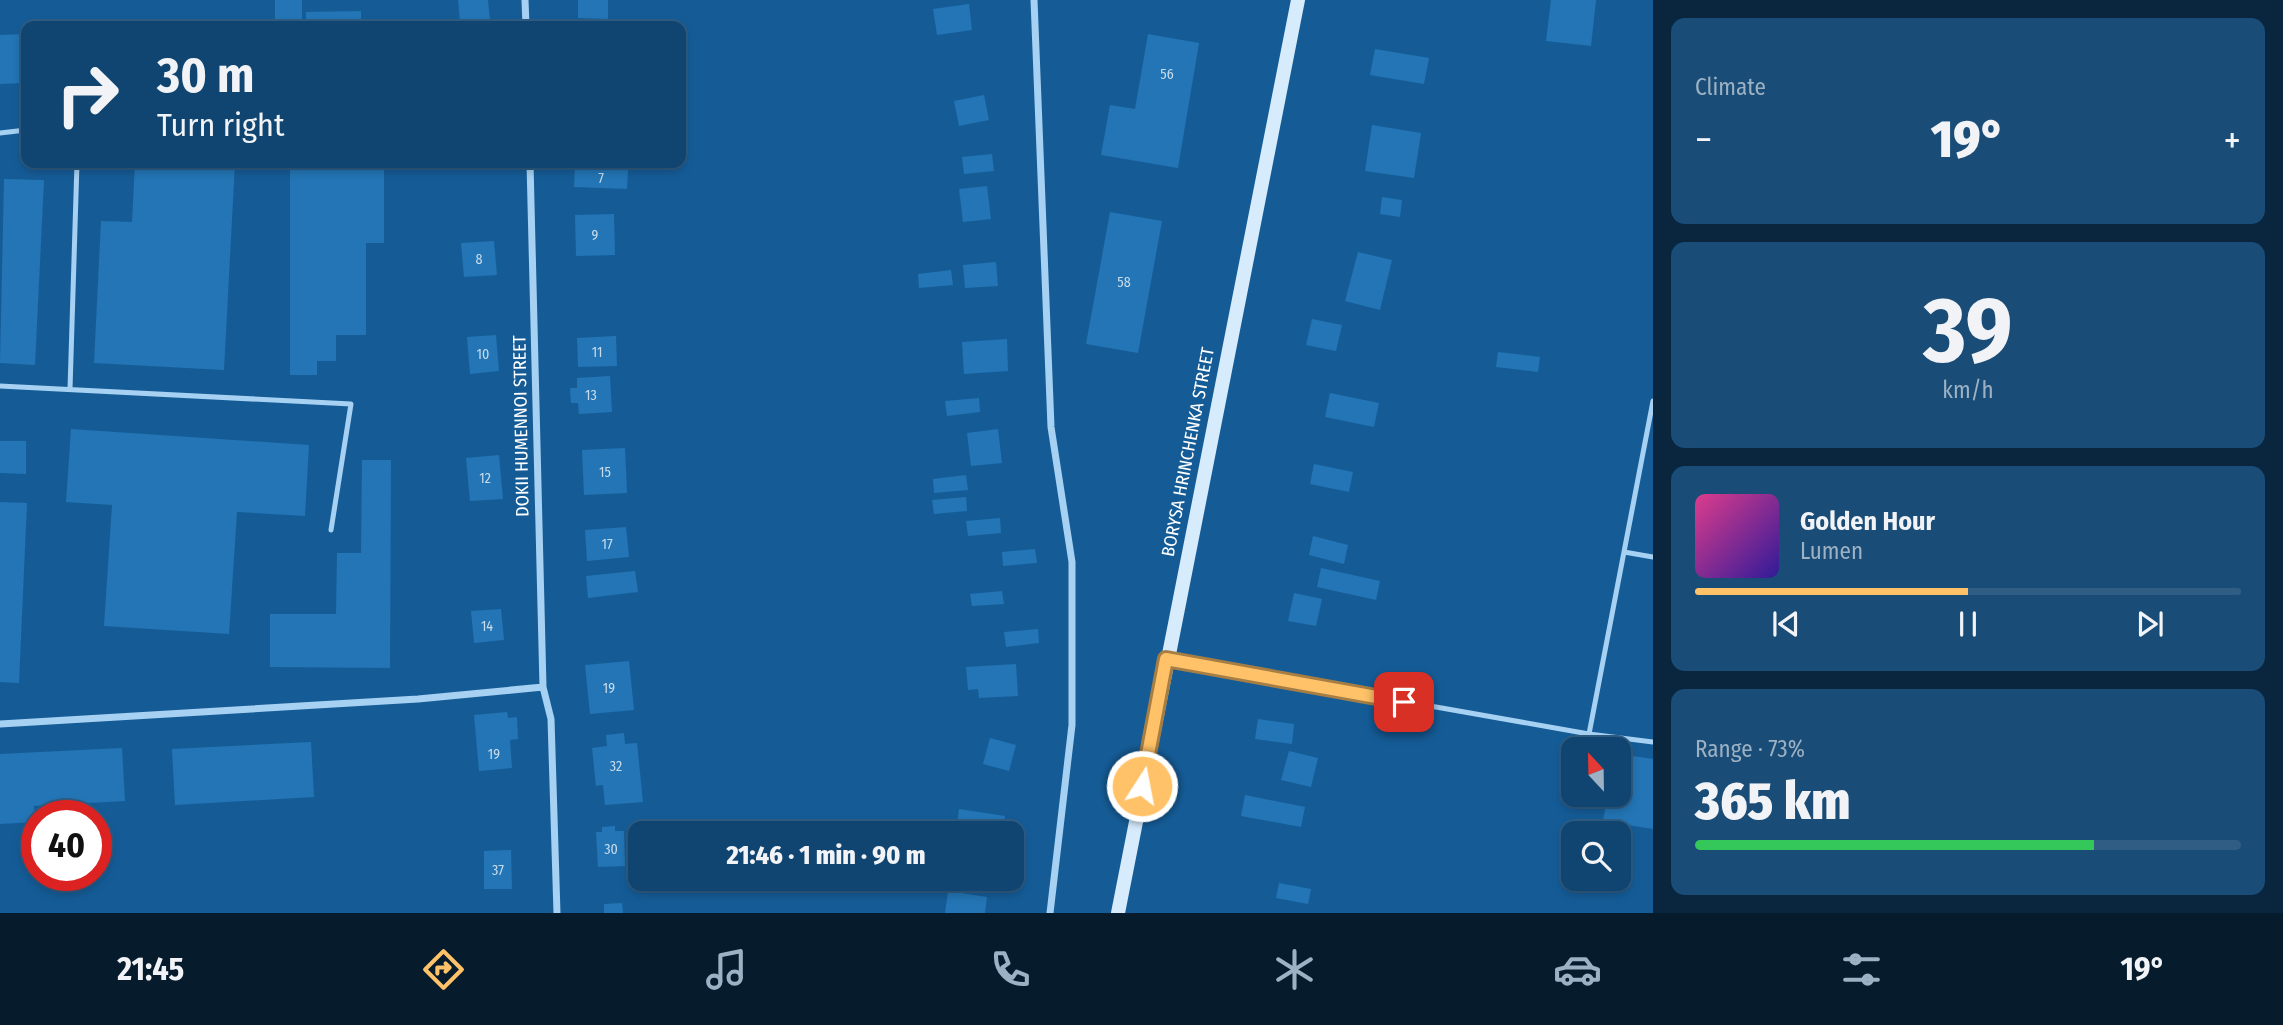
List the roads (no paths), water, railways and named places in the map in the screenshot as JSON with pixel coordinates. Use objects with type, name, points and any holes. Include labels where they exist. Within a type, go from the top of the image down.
[{"type":"street","points":[[525,0],[526,21]]},
{"type":"street","points":[[1034,0],[1052,427],[1072,562],[1072,725],[1050,913]]},
{"type":"street","name":"BORYSA HRINCHENKA STREET","points":[[1118,913],[1298,0]]},
{"type":"street","name":"DOKII HUMENNOI STREET","points":[[530,168],[543,687],[551,719],[557,913]]},
{"type":"street","points":[[0,723],[418,699],[543,687]]},
{"type":"lane","points":[[0,133],[21,131]]},
{"type":"lane","points":[[70,389],[77,168]]},
{"type":"lane","points":[[0,386],[351,404],[331,530]]},
{"type":"lane","points":[[1589,734],[1653,401]]},
{"type":"lane","points":[[1624,552],[1653,557]]},
{"type":"lane","points":[[1166,659],[1589,734],[1653,742]]}]
